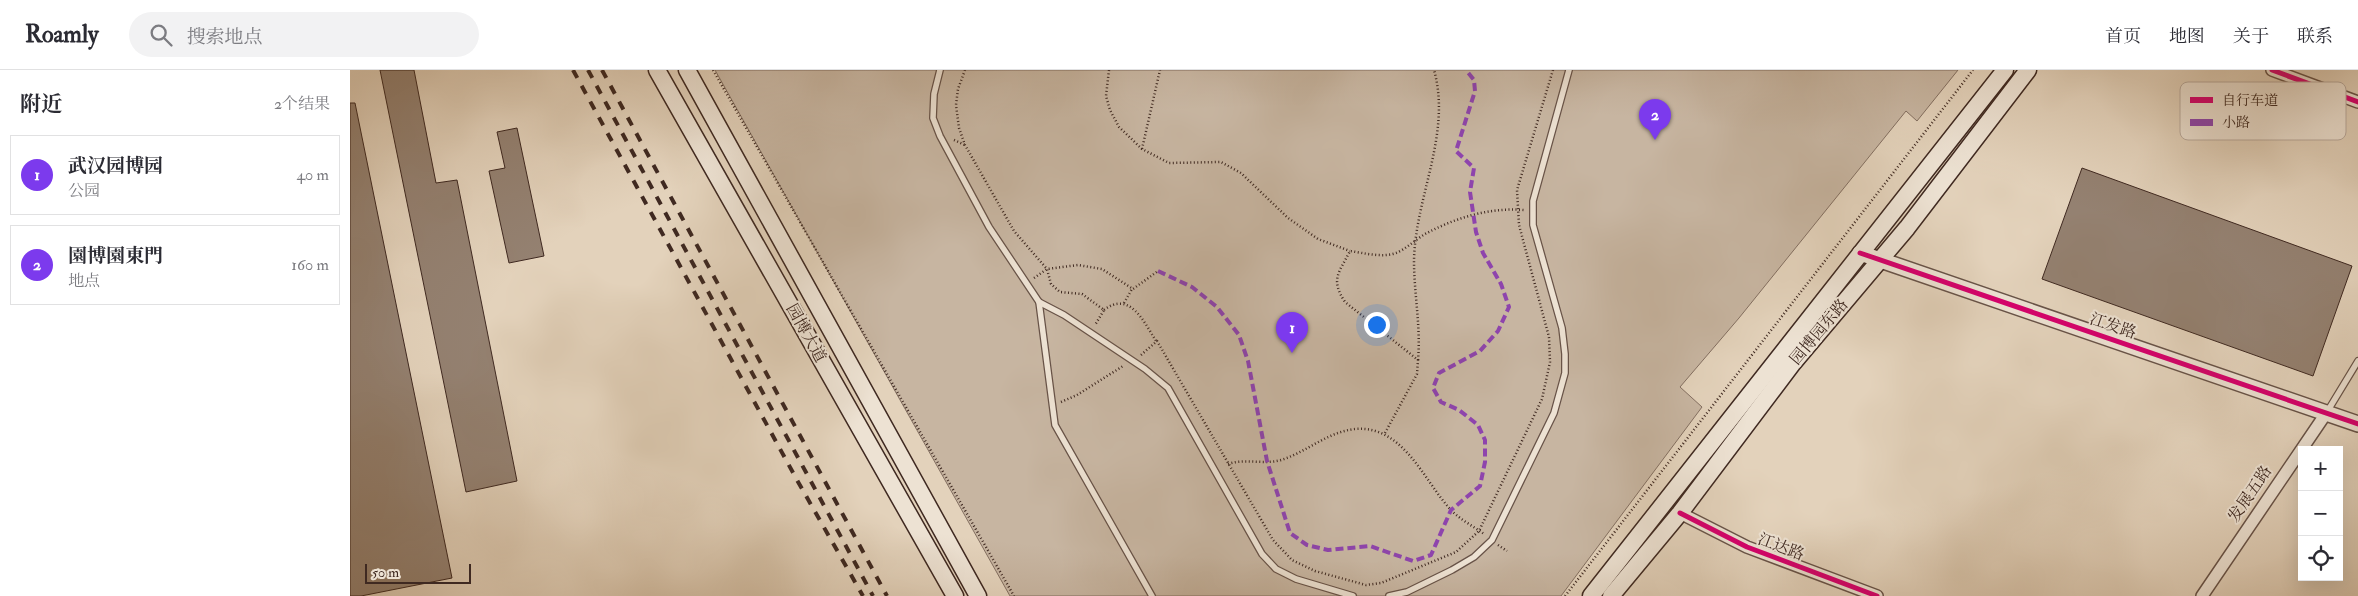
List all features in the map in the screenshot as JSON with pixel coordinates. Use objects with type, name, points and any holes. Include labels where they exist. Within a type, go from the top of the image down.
[{"type":"main road","name":"园博大道","points":[[657,70],[955,596]]},
{"type":"main road","name":"园博大道","points":[[687,70],[978,596]]},
{"type":"main road","name":"园博园东路","points":[[1591,596],[2005,70]]},
{"type":"main road","name":"园博园东路","points":[[1611,596],[1680,513],[1793,363],[1879,260],[2028,70]]},
{"type":"street","points":[[2272,70],[2304,82]]},
{"type":"street","points":[[2346,98],[2358,102]]},
{"type":"street","name":"江发路","points":[[1860,253],[2358,424]]},
{"type":"street","name":"发展五路","points":[[2202,596],[2327,412]]},
{"type":"street","name":"江达路","points":[[1680,513],[1747,548],[1877,596]]},
{"type":"lane","points":[[940,70],[934,94],[933,118],[940,136],[989,227],[1039,302],[1064,316],[1134,362],[1168,388],[1262,554],[1276,570],[1296,579],[1353,596]]},
{"type":"lane","points":[[1389,596],[1407,594],[1474,557],[1492,540],[1554,413],[1565,373],[1562,328],[1540,256],[1533,225],[1533,201],[1546,148],[1570,70]]},
{"type":"lane","points":[[1039,302],[1056,425],[1152,596]]},
{"type":"lane","points":[[2327,412],[2358,361]]},
{"type":"path","points":[[713,70],[1014,596]]},
{"type":"path","points":[[965,70],[958,89],[956,105],[959,128],[965,145],[1014,231],[1047,269],[1051,284],[1060,292],[1082,294],[1104,310]]},
{"type":"path","points":[[1109,70],[1106,96],[1110,110],[1120,127],[1142,149],[1170,162],[1221,162],[1241,173],[1288,218],[1318,239],[1350,251],[1375,255],[1396,253],[1439,226],[1472,215],[1495,210],[1533,210]]},
{"type":"path","points":[[1142,149],[1160,70]]},
{"type":"path","points":[[1385,433],[1417,374],[1420,338],[1414,261],[1438,133],[1438,101],[1434,70]]},
{"type":"path","points":[[1102,330],[1094,324],[1111,304],[1124,303],[1137,311],[1273,540],[1292,560],[1315,572],[1366,585],[1381,583],[1456,552],[1479,531],[1542,399],[1550,362],[1548,337],[1519,225],[1517,190],[1553,70]]},
{"type":"path","points":[[1565,596],[1974,70]]},
{"type":"path","points":[[949,134],[953,139],[965,145]]},
{"type":"path","points":[[1350,251],[1335,279],[1338,291],[1345,302],[1418,360]]},
{"type":"path","points":[[1026,283],[1047,269],[1078,264],[1102,269],[1132,289]]},
{"type":"path","points":[[1124,303],[1132,289],[1158,271]]},
{"type":"path","points":[[1053,405],[1077,396],[1118,369],[1134,362],[1156,341]]},
{"type":"path","points":[[1228,464],[1239,460],[1281,460],[1330,435],[1356,429],[1385,433],[1412,457],[1451,510],[1507,551]]},
{"type":"shaded area","points":[[715,70],[1958,70],[1917,121],[1906,111],[1739,318],[1680,387],[1702,407],[1561,596],[1010,596]]},
{"type":"building","points":[[380,70],[414,70],[436,183],[457,180],[517,481],[466,492]]},
{"type":"building","points":[[350,103],[355,103],[452,578],[361,596],[350,596]]},
{"type":"building","points":[[517,128],[544,256],[509,263],[489,171],[505,168],[497,132]]},
{"type":"building","points":[[2082,168],[2352,266],[2313,376],[2042,279]]},
{"type":"railway","points":[[573,70],[797,480],[863,596]]},
{"type":"railway","points":[[588,70],[873,596]]},
{"type":"railway","points":[[602,70],[887,596]]},
{"type":"marked path","points":[[1158,271],[1192,287],[1217,307],[1239,335],[1248,361],[1267,461],[1290,533],[1307,545],[1328,550],[1370,546],[1413,561],[1431,555],[1451,510],[1480,486],[1485,462],[1485,440],[1478,425],[1459,410],[1441,402],[1433,388],[1439,373],[1480,351],[1498,331],[1509,307],[1501,284],[1483,253],[1476,232],[1470,192],[1474,168],[1456,151],[1475,91],[1474,80],[1466,70]]},
{"type":"cycle path","points":[[2272,70],[2304,82]]},
{"type":"cycle path","points":[[2346,98],[2358,102]]},
{"type":"cycle path","points":[[1860,253],[2358,424]]},
{"type":"cycle path","points":[[1680,513],[1747,547],[1877,596]]},
{"type":"place","name":"園博園東門","points":[[1655,140]]},
{"type":"place","name":"武汉园博园","points":[[1292,353]]}]
